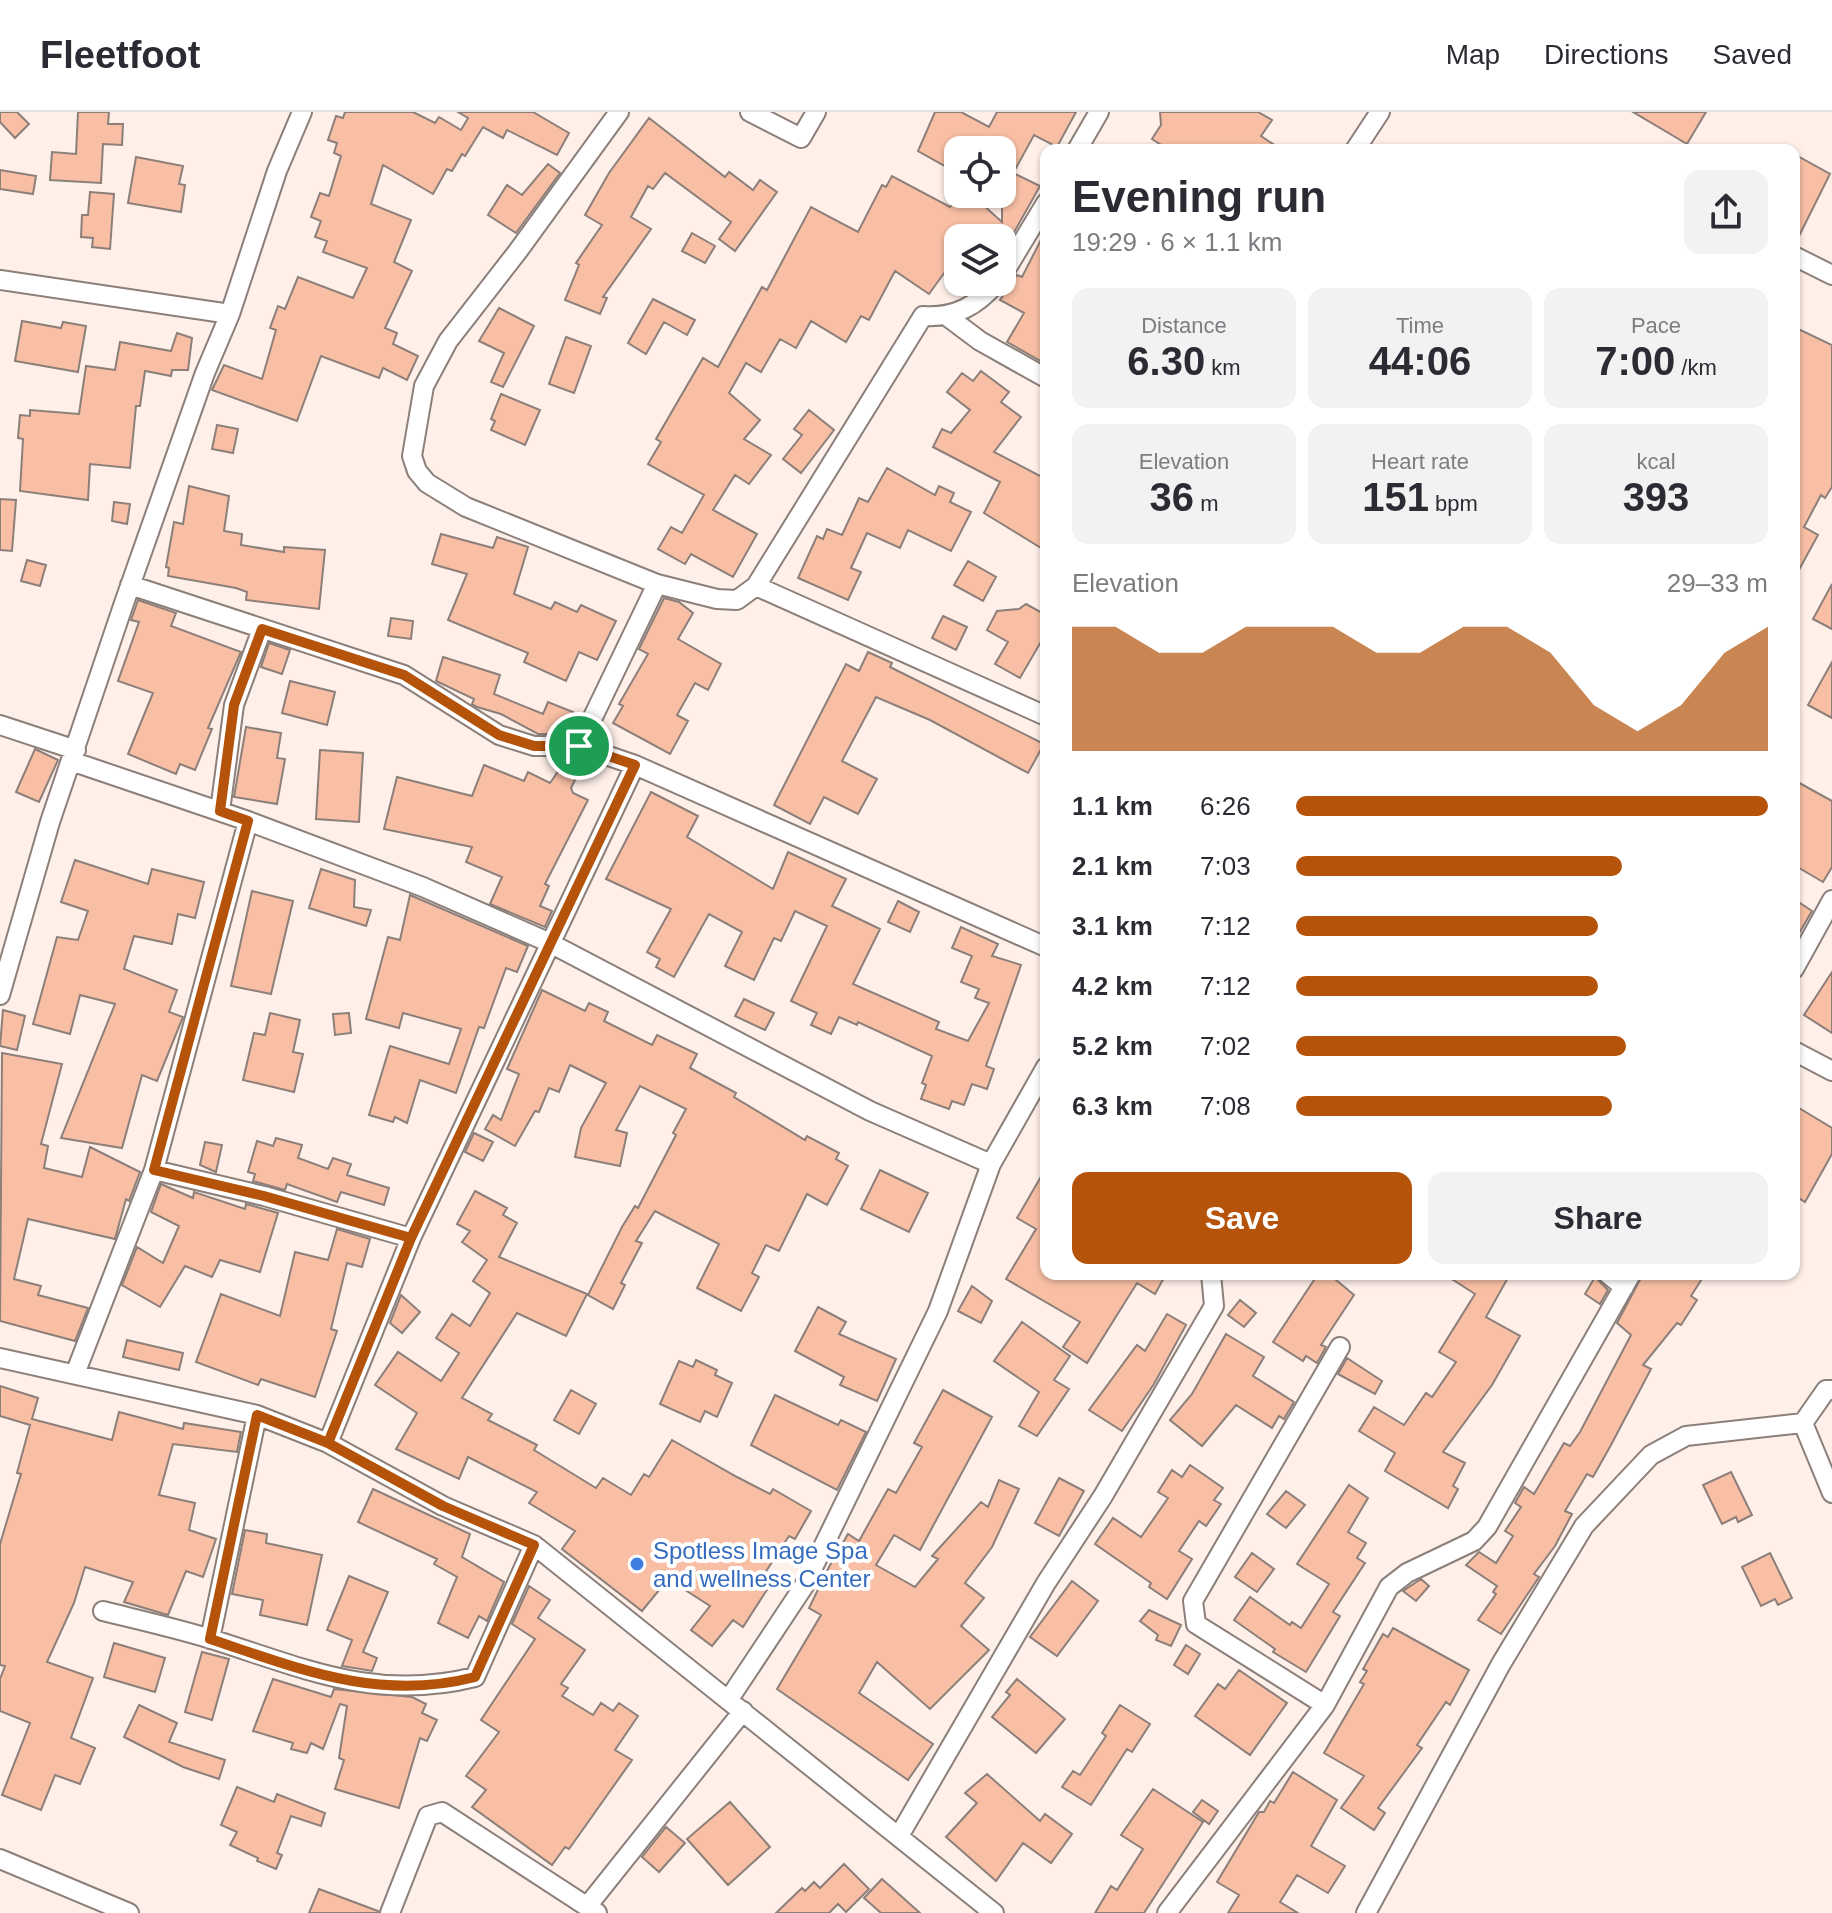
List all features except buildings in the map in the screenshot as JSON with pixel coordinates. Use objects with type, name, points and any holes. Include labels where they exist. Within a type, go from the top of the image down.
[{"type":"street","points":[[0,995],[7,950],[130,585],[205,373],[230,314],[277,171],[302,112]]},
{"type":"street","points":[[619,112],[448,341],[424,386],[412,456],[417,471],[427,483],[466,507],[657,584],[717,599],[737,600],[756,586],[923,316],[948,317],[985,296]]},
{"type":"street","points":[[750,112],[801,138],[816,112]]},
{"type":"street","points":[[1080,144],[1099,112]]},
{"type":"street","points":[[1358,144],[1374,114]]},
{"type":"street","points":[[1016,253],[1040,213]]},
{"type":"street","points":[[1800,259],[1832,275]]},
{"type":"street","points":[[0,280],[230,314]]},
{"type":"street","points":[[948,317],[980,341],[1040,375]]},
{"type":"street","points":[[579,746],[657,584]]},
{"type":"street","points":[[130,585],[404,675],[499,735],[534,746],[579,746],[635,765],[1040,944]]},
{"type":"street","points":[[756,586],[1040,713]]},
{"type":"street","points":[[220,811],[234,705],[262,629]]},
{"type":"street","points":[[0,725],[73,756],[423,887],[548,942],[870,1111],[991,1164]]},
{"type":"street","points":[[328,1443],[411,1238],[548,942],[635,765]]},
{"type":"street","points":[[75,1374],[154,1170],[248,821]]},
{"type":"street","points":[[1800,958],[1832,900]]},
{"type":"street","points":[[1800,1054],[1832,1071]]},
{"type":"street","points":[[390,1913],[432,1812],[442,1812],[593,1909],[736,1705],[804,1586],[938,1311],[991,1164],[1040,1078]]},
{"type":"street","points":[[154,1170],[264,1196],[411,1238]]},
{"type":"street","points":[[899,1836],[1046,1583],[1103,1496],[1214,1306],[1212,1280]]},
{"type":"street","points":[[1167,1913],[1325,1705],[1389,1587],[1407,1573],[1474,1541],[1487,1527],[1627,1280]]},
{"type":"street","points":[[1325,1705],[1196,1624],[1193,1601],[1340,1347]]},
{"type":"street","points":[[0,1378],[4,1359],[257,1415],[328,1443],[443,1506],[534,1545],[994,1913]]},
{"type":"street","points":[[1366,1913],[1501,1664],[1584,1526],[1651,1455],[1686,1436],[1803,1423],[1826,1390],[1832,1390]]},
{"type":"street","points":[[210,1639],[257,1415]]},
{"type":"street","points":[[1803,1423],[1832,1493]]},
{"type":"street","points":[[103,1611],[210,1639],[334,1680],[401,1687],[475,1677],[534,1545]]},
{"type":"street","points":[[0,1859],[129,1913]]},
{"type":"place","name":"Spotless Image Spa and wellness Center","points":[[637,1564]]},
{"type":"route","points":[[579,746],[534,746],[499,735],[404,675],[262,629],[234,705],[220,811],[248,821],[154,1170],[264,1196],[411,1238],[328,1443],[257,1415],[210,1639],[334,1680],[401,1687],[475,1677],[534,1545],[519,1542],[443,1506],[328,1443],[368,1341],[411,1238],[548,942],[635,765],[579,746]]}]
